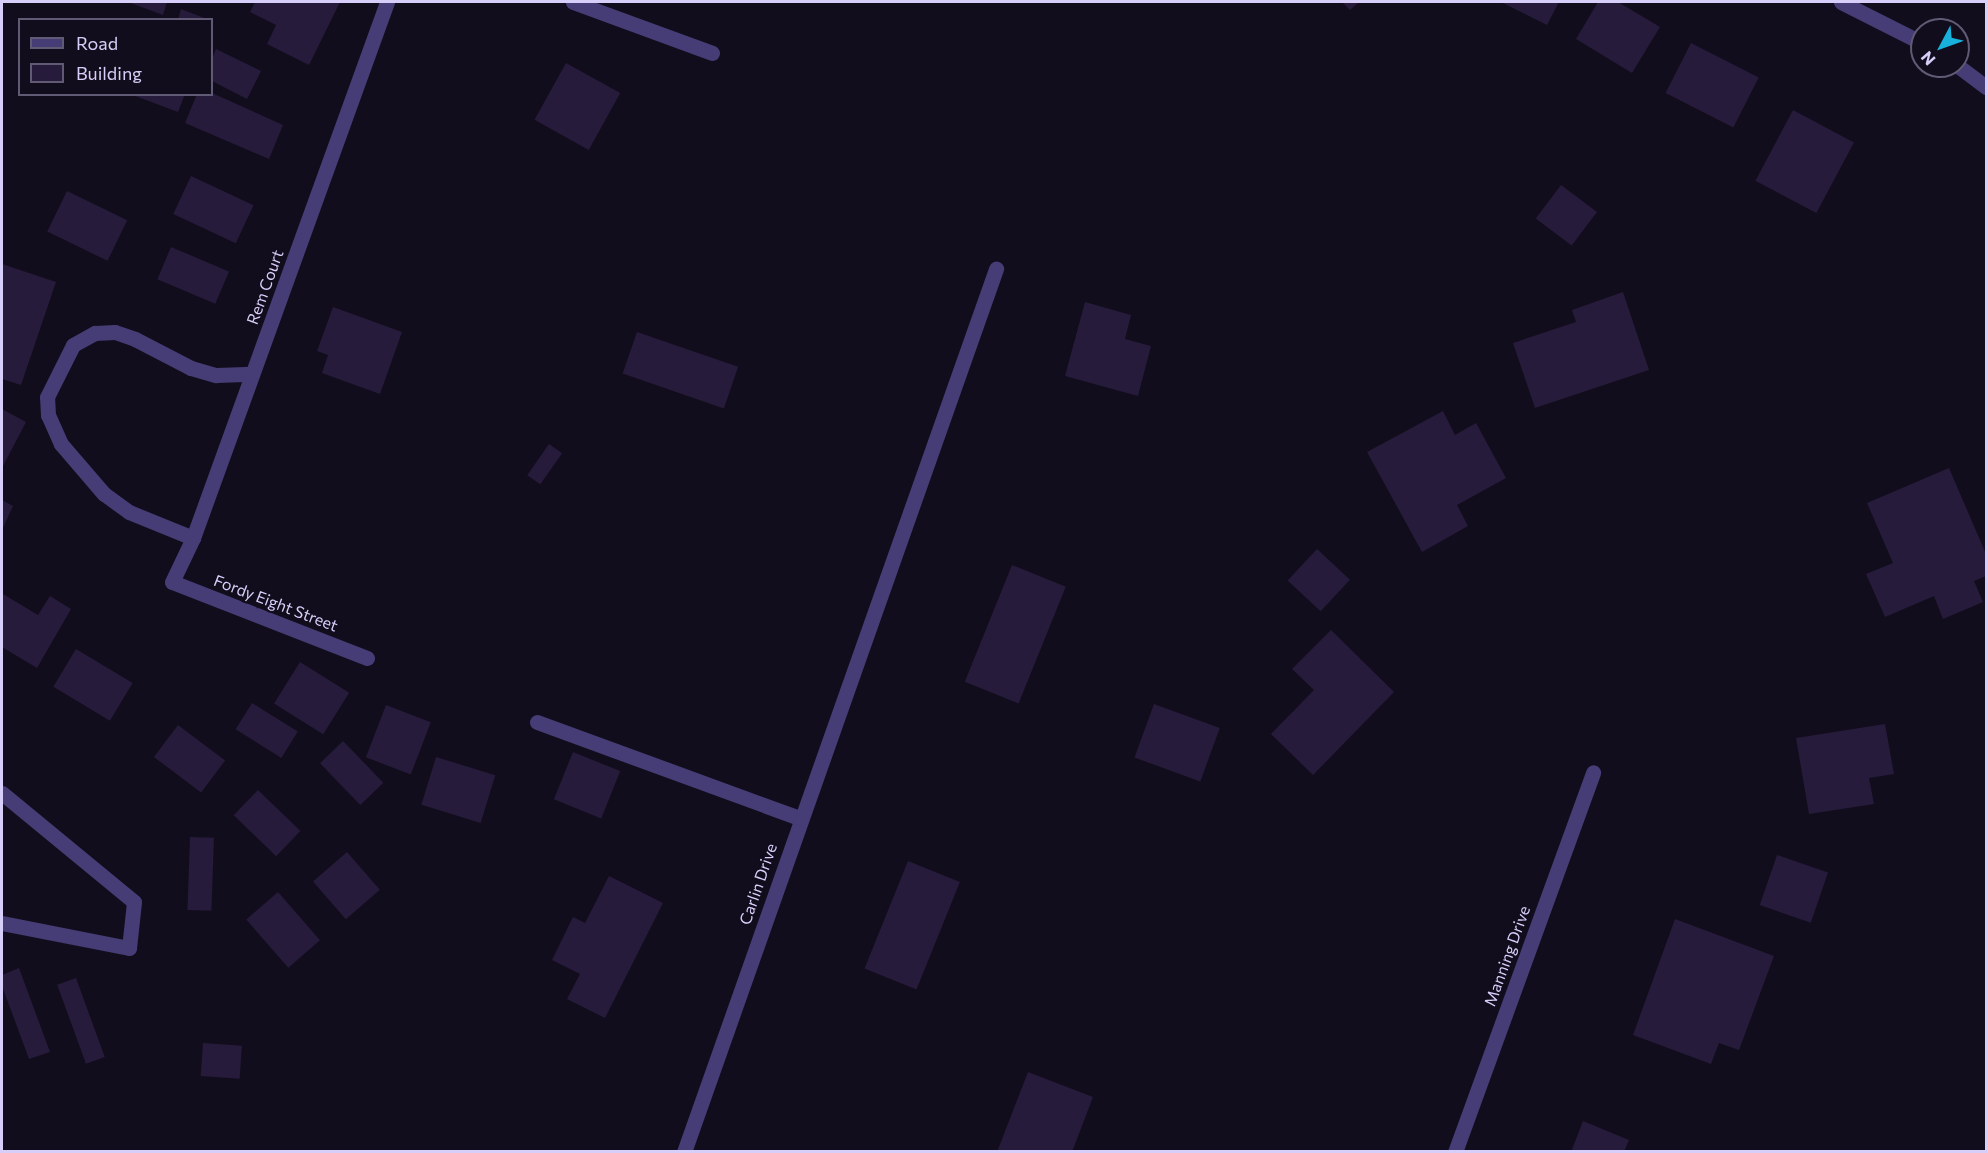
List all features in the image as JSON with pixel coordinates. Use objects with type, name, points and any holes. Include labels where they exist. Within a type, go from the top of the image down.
[{"type":"street","name":"Rem Court","points":[[172,582],[193,538],[387,2]]},
{"type":"street","points":[[573,2],[712,53]]},
{"type":"street","points":[[1841,2],[1910,37]]},
{"type":"street","points":[[1970,75],[1986,87]]},
{"type":"street","name":"Carlin Drive","points":[[684,1152],[799,818],[871,631],[996,269]]},
{"type":"street","points":[[193,538],[129,512],[104,494],[61,444],[48,416],[47,397],[73,345],[95,333],[115,332],[135,339],[192,368],[216,375],[252,374]]},
{"type":"street","name":"Fordy Eight Street","points":[[172,582],[367,658]]},
{"type":"street","points":[[537,722],[799,818]]},
{"type":"street","name":"Manning Drive","points":[[1455,1152],[1593,772]]},
{"type":"street","points":[[2,794],[134,902],[129,948],[2,923]]},
{"type":"building","points":[[128,2],[167,2],[163,15]]},
{"type":"building","points":[[255,2],[340,2],[309,65],[267,44],[276,25],[250,12]]},
{"type":"building","points":[[1342,2],[1359,2],[1350,10]]},
{"type":"building","points":[[1501,2],[1559,2],[1547,25]]},
{"type":"building","points":[[1598,2],[1618,2],[1660,27],[1632,73],[1576,39]]},
{"type":"building","points":[[181,9],[204,18],[179,18]]},
{"type":"building","points":[[1691,43],[1759,78],[1733,127],[1666,93]]},
{"type":"building","points":[[216,49],[261,71],[247,99],[213,82],[213,56]]},
{"type":"building","points":[[566,63],[620,93],[589,150],[534,120]]},
{"type":"building","points":[[213,93],[283,125],[269,159],[185,123],[196,96],[213,96]]},
{"type":"building","points":[[135,96],[184,96],[178,112]]},
{"type":"building","points":[[1793,110],[1854,142],[1816,213],[1755,181]]},
{"type":"building","points":[[191,176],[254,205],[236,243],[173,214]]},
{"type":"building","points":[[1561,185],[1597,212],[1572,246],[1536,219]]},
{"type":"building","points":[[67,191],[127,220],[107,261],[47,231]]},
{"type":"building","points":[[171,247],[229,272],[215,304],[157,279]]},
{"type":"building","points":[[2,264],[56,282],[21,385],[2,379]]},
{"type":"building","points":[[1623,292],[1649,370],[1535,408],[1513,343],[1576,322],[1572,310]]},
{"type":"building","points":[[1085,302],[1131,315],[1125,339],[1151,346],[1138,396],[1065,376]]},
{"type":"building","points":[[333,307],[402,332],[380,394],[322,373],[328,355],[317,351]]},
{"type":"building","points":[[637,332],[738,367],[724,408],[623,374]]},
{"type":"building","points":[[2,409],[26,422],[2,468]]},
{"type":"building","points":[[1443,411],[1455,435],[1476,423],[1506,478],[1457,505],[1468,526],[1422,552],[1367,452]]},
{"type":"building","points":[[549,444],[562,453],[540,484],[527,475]]},
{"type":"building","points":[[1949,468],[1986,554],[1986,576],[1974,581],[1983,602],[1943,619],[1934,596],[1885,617],[1866,574],[1893,563],[1867,503]]},
{"type":"building","points":[[2,500],[13,506],[2,530]]},
{"type":"building","points":[[1317,549],[1350,580],[1321,611],[1288,580]]},
{"type":"building","points":[[1012,565],[1066,587],[1019,704],[965,682]]},
{"type":"building","points":[[3,594],[38,615],[50,596],[71,609],[37,668],[2,647]]},
{"type":"building","points":[[1331,630],[1394,692],[1313,775],[1271,734],[1314,690],[1292,669]]},
{"type":"building","points":[[76,649],[133,683],[110,721],[53,687]]},
{"type":"building","points":[[300,662],[349,693],[323,734],[274,704]]},
{"type":"building","points":[[252,703],[298,732],[281,758],[236,729]]},
{"type":"building","points":[[1154,704],[1220,728],[1200,782],[1135,758]]},
{"type":"building","points":[[386,705],[431,722],[411,774],[366,757]]},
{"type":"building","points":[[1885,724],[1894,774],[1869,778],[1874,804],[1809,814],[1796,738]]},
{"type":"building","points":[[178,725],[225,761],[201,792],[154,757]]},
{"type":"building","points":[[343,741],[383,783],[360,805],[320,763]]},
{"type":"building","points":[[573,752],[620,771],[601,818],[554,799]]},
{"type":"building","points":[[436,757],[495,775],[481,823],[421,805]]},
{"type":"building","points":[[258,790],[300,831],[276,856],[234,815]]},
{"type":"building","points":[[190,837],[214,838],[211,911],[187,910]]},
{"type":"building","points":[[347,852],[380,890],[346,919],[313,882]]},
{"type":"building","points":[[1777,855],[1828,873],[1811,923],[1760,905]]},
{"type":"building","points":[[908,861],[960,882],[916,990],[865,969]]},
{"type":"building","points":[[609,876],[663,903],[605,1018],[567,999],[580,974],[552,960],[573,917],[585,923]]},
{"type":"building","points":[[278,892],[320,940],[288,968],[246,920]]},
{"type":"building","points":[[1675,919],[1774,956],[1739,1050],[1719,1043],[1711,1064],[1633,1035]]},
{"type":"building","points":[[19,968],[50,1052],[29,1059],[2,986],[2,975]]},
{"type":"building","points":[[76,978],[105,1057],[86,1064],[57,985]]},
{"type":"building","points":[[203,1043],[242,1046],[240,1079],[201,1076]]},
{"type":"building","points":[[1028,1072],[1093,1097],[1072,1152],[997,1152]]},
{"type":"building","points":[[1583,1121],[1629,1140],[1624,1152],[1571,1152]]}]
